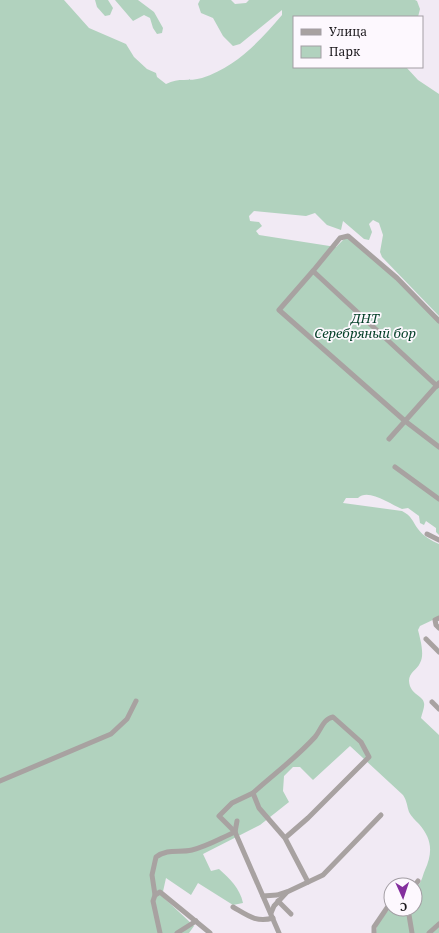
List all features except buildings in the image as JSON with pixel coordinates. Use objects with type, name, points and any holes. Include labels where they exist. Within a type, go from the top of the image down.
[{"type":"street","points":[[439,321],[397,278],[348,236],[340,238],[279,310],[405,421],[439,447]]},
{"type":"street","points":[[313,271],[438,384],[439,393]]},
{"type":"street","points":[[390,439],[438,384]]},
{"type":"street","points":[[395,467],[439,499]]},
{"type":"street","points":[[427,534],[439,540]]},
{"type":"street","points":[[439,618],[435,620],[436,625],[439,628]]},
{"type":"street","points":[[426,639],[439,652]]},
{"type":"street","points":[[0,781],[111,734],[128,719],[136,701]]},
{"type":"street","points":[[432,702],[439,709]]},
{"type":"street","points":[[279,933],[235,832],[219,816],[232,803],[253,793],[286,766],[315,737],[325,721],[329,718],[333,718],[361,742],[369,756],[308,818],[285,838]]},
{"type":"street","points":[[253,793],[260,808],[285,838],[308,882]]},
{"type":"street","points":[[263,896],[277,895],[287,892],[323,875],[381,815]]},
{"type":"street","points":[[235,832],[237,821]]},
{"type":"street","points":[[160,933],[153,901],[155,895],[152,875],[156,857],[162,852],[200,848],[235,832]]},
{"type":"street","points":[[155,895],[157,892],[160,892],[210,933]]},
{"type":"street","points":[[233,907],[255,920],[264,920],[272,915],[278,901],[287,892]]},
{"type":"street","points":[[278,901],[291,914]]},
{"type":"street","points":[[374,933],[374,926],[383,913]]},
{"type":"street","points":[[409,917],[412,933]]},
{"type":"street","points":[[177,933],[196,922]]},
{"type":"street","points":[[430,933],[439,924]]},
{"type":"green space","name":"ДНТ Серебряный бор","points":[[0,0],[64,0],[89,28],[126,44],[134,57],[147,69],[156,73],[157,77],[166,84],[180,80],[202,78],[226,67],[256,43],[282,15],[282,10],[240,44],[233,46],[223,36],[213,18],[201,13],[198,4],[200,0],[231,0],[235,4],[246,3],[249,0],[415,0],[417,1],[420,9],[418,16],[293,16],[293,68],[407,68],[418,80],[439,94],[439,316],[382,257],[380,252],[383,235],[379,223],[373,220],[369,224],[372,232],[369,240],[364,239],[343,221],[341,230],[327,225],[315,213],[306,216],[254,211],[249,216],[250,221],[259,222],[262,226],[256,231],[259,235],[336,247],[348,235],[439,317],[439,535],[436,532],[436,528],[426,521],[424,525],[420,523],[419,516],[408,508],[402,509],[373,496],[362,495],[358,498],[346,498],[343,503],[402,511],[410,517],[422,534],[439,544],[439,617],[420,626],[418,630],[422,646],[422,656],[419,665],[410,675],[409,681],[414,692],[423,700],[424,703],[421,718],[439,735],[439,933],[376,933],[377,924],[383,917],[423,917],[422,877],[428,863],[430,846],[427,835],[409,812],[403,795],[350,746],[313,780],[300,767],[293,767],[284,776],[283,791],[289,802],[260,825],[203,854],[211,871],[219,869],[234,884],[242,898],[243,903],[233,905],[198,883],[191,895],[166,878],[162,896],[194,926],[189,933],[0,933]]},
{"type":"green space","points":[[95,0],[108,0],[113,8],[110,15],[105,16],[97,7]]},
{"type":"green space","points":[[115,0],[138,0],[154,12],[163,28],[162,33],[157,34],[153,28],[150,18],[144,15],[133,21]]}]
